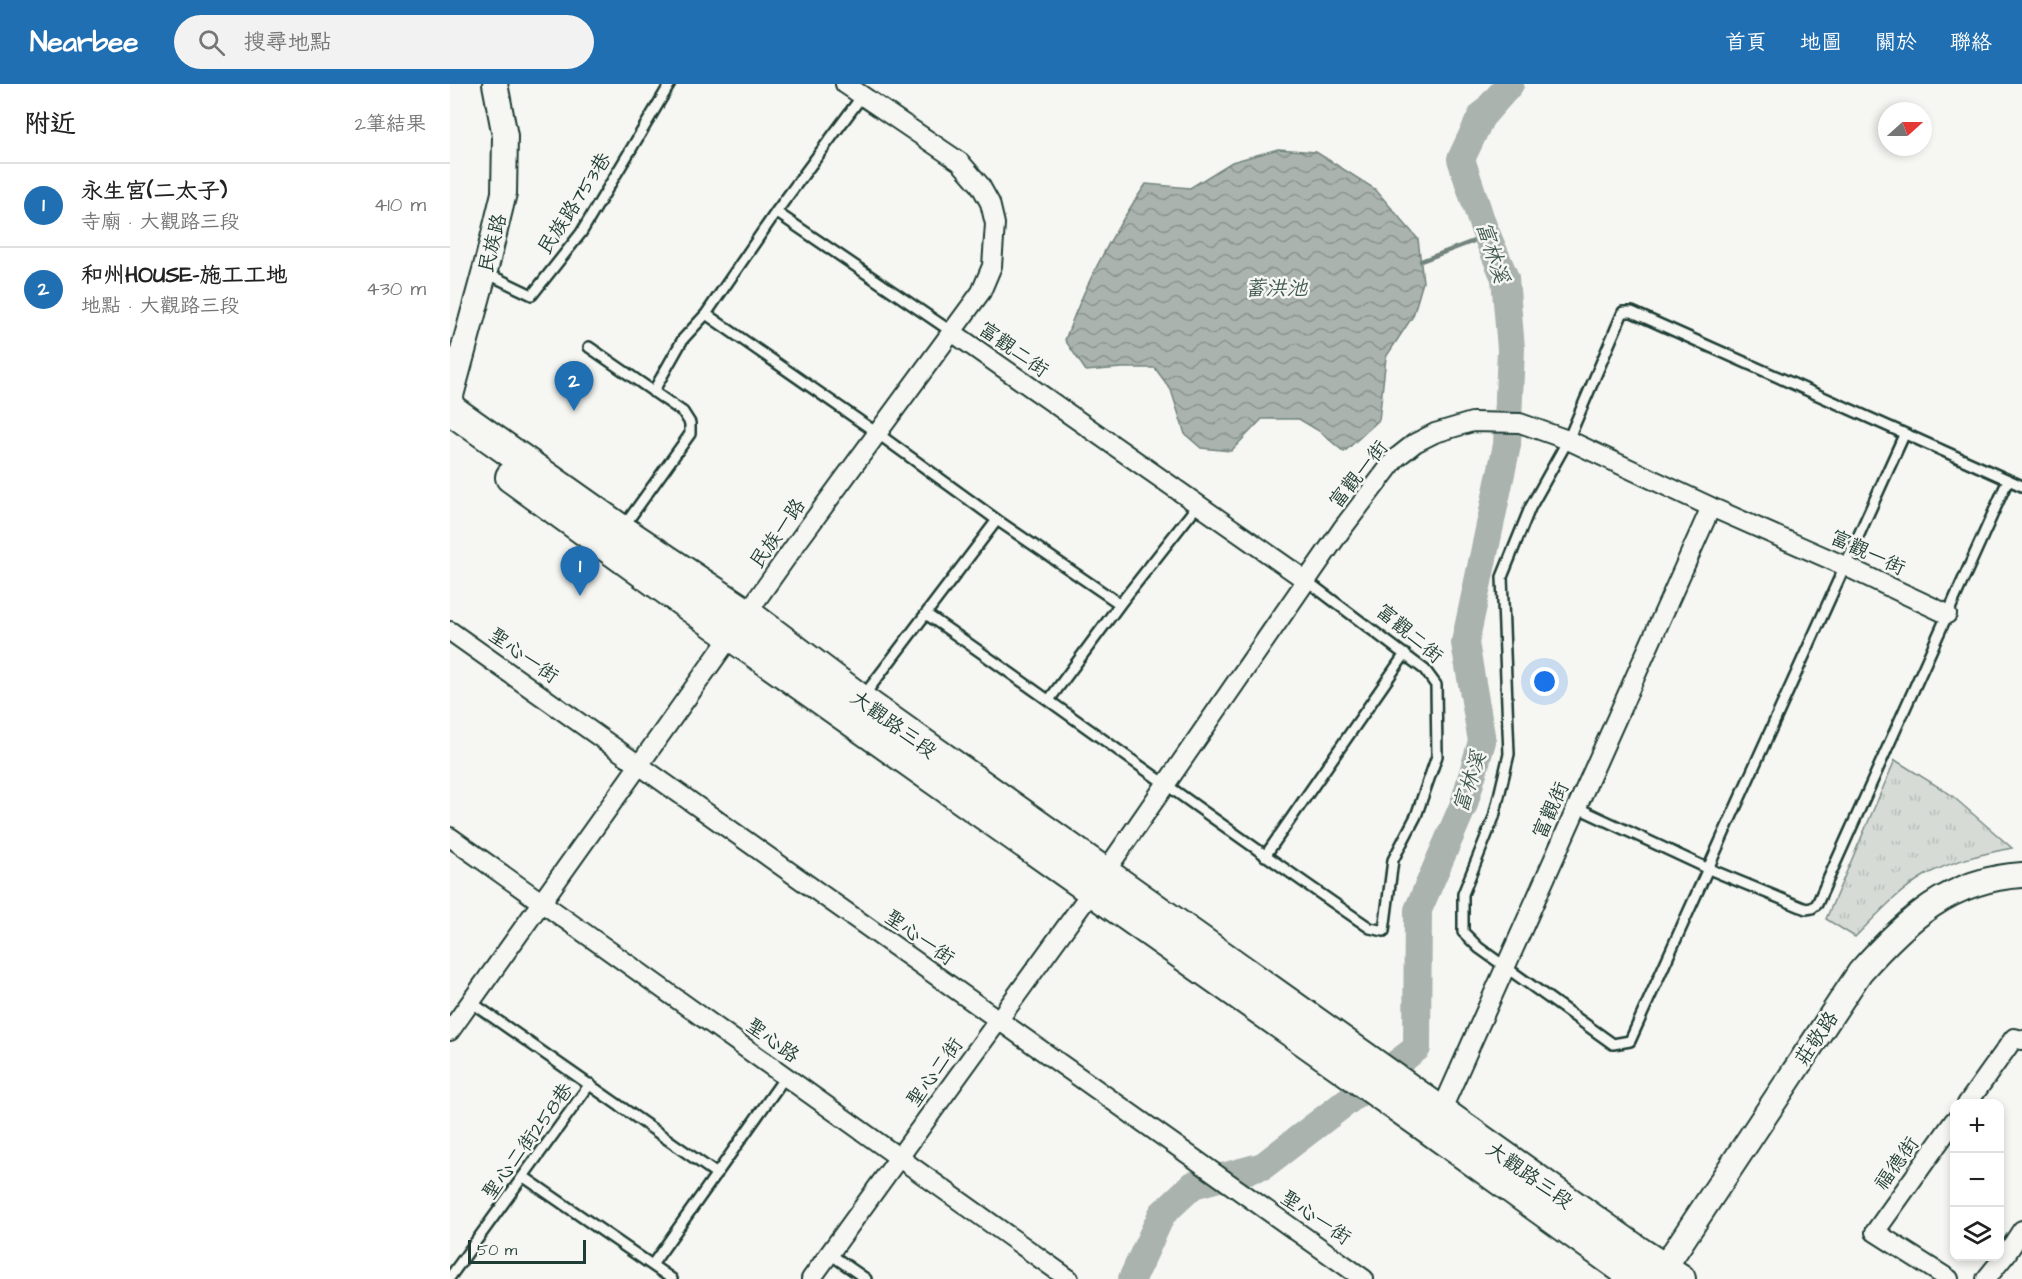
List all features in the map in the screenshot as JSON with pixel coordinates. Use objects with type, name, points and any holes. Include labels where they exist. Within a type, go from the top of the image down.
[{"type":"main road","name":"大觀路三段","points":[[450,409],[615,539]]},
{"type":"main road","name":"大觀路三段","points":[[450,433],[615,539],[740,625],[1392,1090],[1640,1253],[1658,1276]]},
{"type":"main road","name":"大觀路三段","points":[[740,625],[861,700],[1098,882]]},
{"type":"street","name":"民族路","points":[[450,399],[504,193],[506,136],[495,84]]},
{"type":"street","name":"民族一路","points":[[450,1031],[638,765],[981,292],[992,266],[995,224],[990,203],[980,185],[960,162],[845,84]]},
{"type":"street","name":"富觀二街","points":[[952,332],[1306,581]]},
{"type":"street","name":"富觀一街","points":[[1098,882],[1306,581],[1396,458],[1415,443],[1435,433],[1472,422],[1520,423],[1568,440],[1947,614]]},
{"type":"street","name":"富觀街","points":[[1437,1121],[1711,507]]},
{"type":"street","name":"聖心一街","points":[[450,630],[1364,1279]]},
{"type":"street","name":"聖心路","points":[[450,837],[1069,1279]]},
{"type":"street","name":"莊敬路","points":[[1658,1276],[1860,972],[1887,942],[1917,915],[1947,894],[2001,876],[2022,875]]},
{"type":"street","name":"聖心二街","points":[[811,1279],[1098,882]]},
{"type":"street","points":[[1971,1099],[2014,1038],[2022,1040]]},
{"type":"street","name":"福德街","points":[[1949,1279],[1875,1232],[1950,1127]]},
{"type":"street","points":[[1986,1279],[2022,1230]]},
{"type":"lane","name":"民族路753巷","points":[[484,272],[532,295],[581,233],[670,84]]},
{"type":"lane","points":[[652,392],[683,339],[706,314],[776,212],[862,96]]},
{"type":"lane","name":"富觀二街","points":[[776,212],[952,332]]},
{"type":"lane","points":[[1904,435],[1630,1041],[1613,1044],[1479,948],[1462,932],[1463,894],[1494,818],[1509,754],[1502,577],[1530,508],[1568,440],[1623,312],[1632,312],[2022,486]]},
{"type":"lane","points":[[706,314],[878,433],[996,520],[1120,604]]},
{"type":"lane","points":[[589,347],[683,412],[690,423],[690,434],[615,539]]},
{"type":"lane","points":[[1576,807],[1709,869],[1806,909],[1812,908],[1817,903],[2008,480]]},
{"type":"lane","points":[[1049,700],[1197,506]]},
{"type":"lane","points":[[861,700],[996,520]]},
{"type":"lane","name":"富觀二街","points":[[926,614],[1265,856],[1370,928],[1384,931],[1393,860],[1416,816],[1437,756],[1436,685],[1425,670],[1405,654],[1306,581]]},
{"type":"lane","points":[[1265,856],[1405,654]]},
{"type":"lane","points":[[471,1002],[717,1174]]},
{"type":"lane","points":[[652,1265],[785,1077]]},
{"type":"lane","name":"聖心二街258巷","points":[[450,1277],[590,1084]]},
{"type":"lane","points":[[524,1177],[672,1279]]},
{"type":"lane","points":[[830,1254],[866,1279]]},
{"type":"green space","points":[[1895,760],[1950,794],[2012,848],[1956,862],[1924,876],[1896,896],[1855,937],[1826,919]]},
{"type":"water","name":"蓄洪池","points":[[1278,149],[1316,152],[1375,189],[1418,239],[1423,282],[1413,316],[1386,357],[1379,420],[1344,452],[1319,431],[1299,419],[1262,419],[1231,451],[1201,448],[1185,434],[1171,390],[1155,368],[1086,371],[1065,340],[1100,259],[1146,184],[1190,188],[1232,162]]},
{"type":"waterway","name":"富林溪","points":[[1132,1279],[1162,1214],[1193,1185],[1263,1166],[1417,1048],[1418,910],[1464,804],[1482,741],[1465,643],[1507,445],[1511,349],[1505,278],[1483,226],[1461,159],[1481,117],[1510,84]]},
{"type":"waterway","points":[[1421,261],[1487,236]]},
{"type":"place","name":"和州HOUSE-施工工地","points":[[574,411]]},
{"type":"place","name":"永生宮(二太子)","points":[[580,596]]}]
